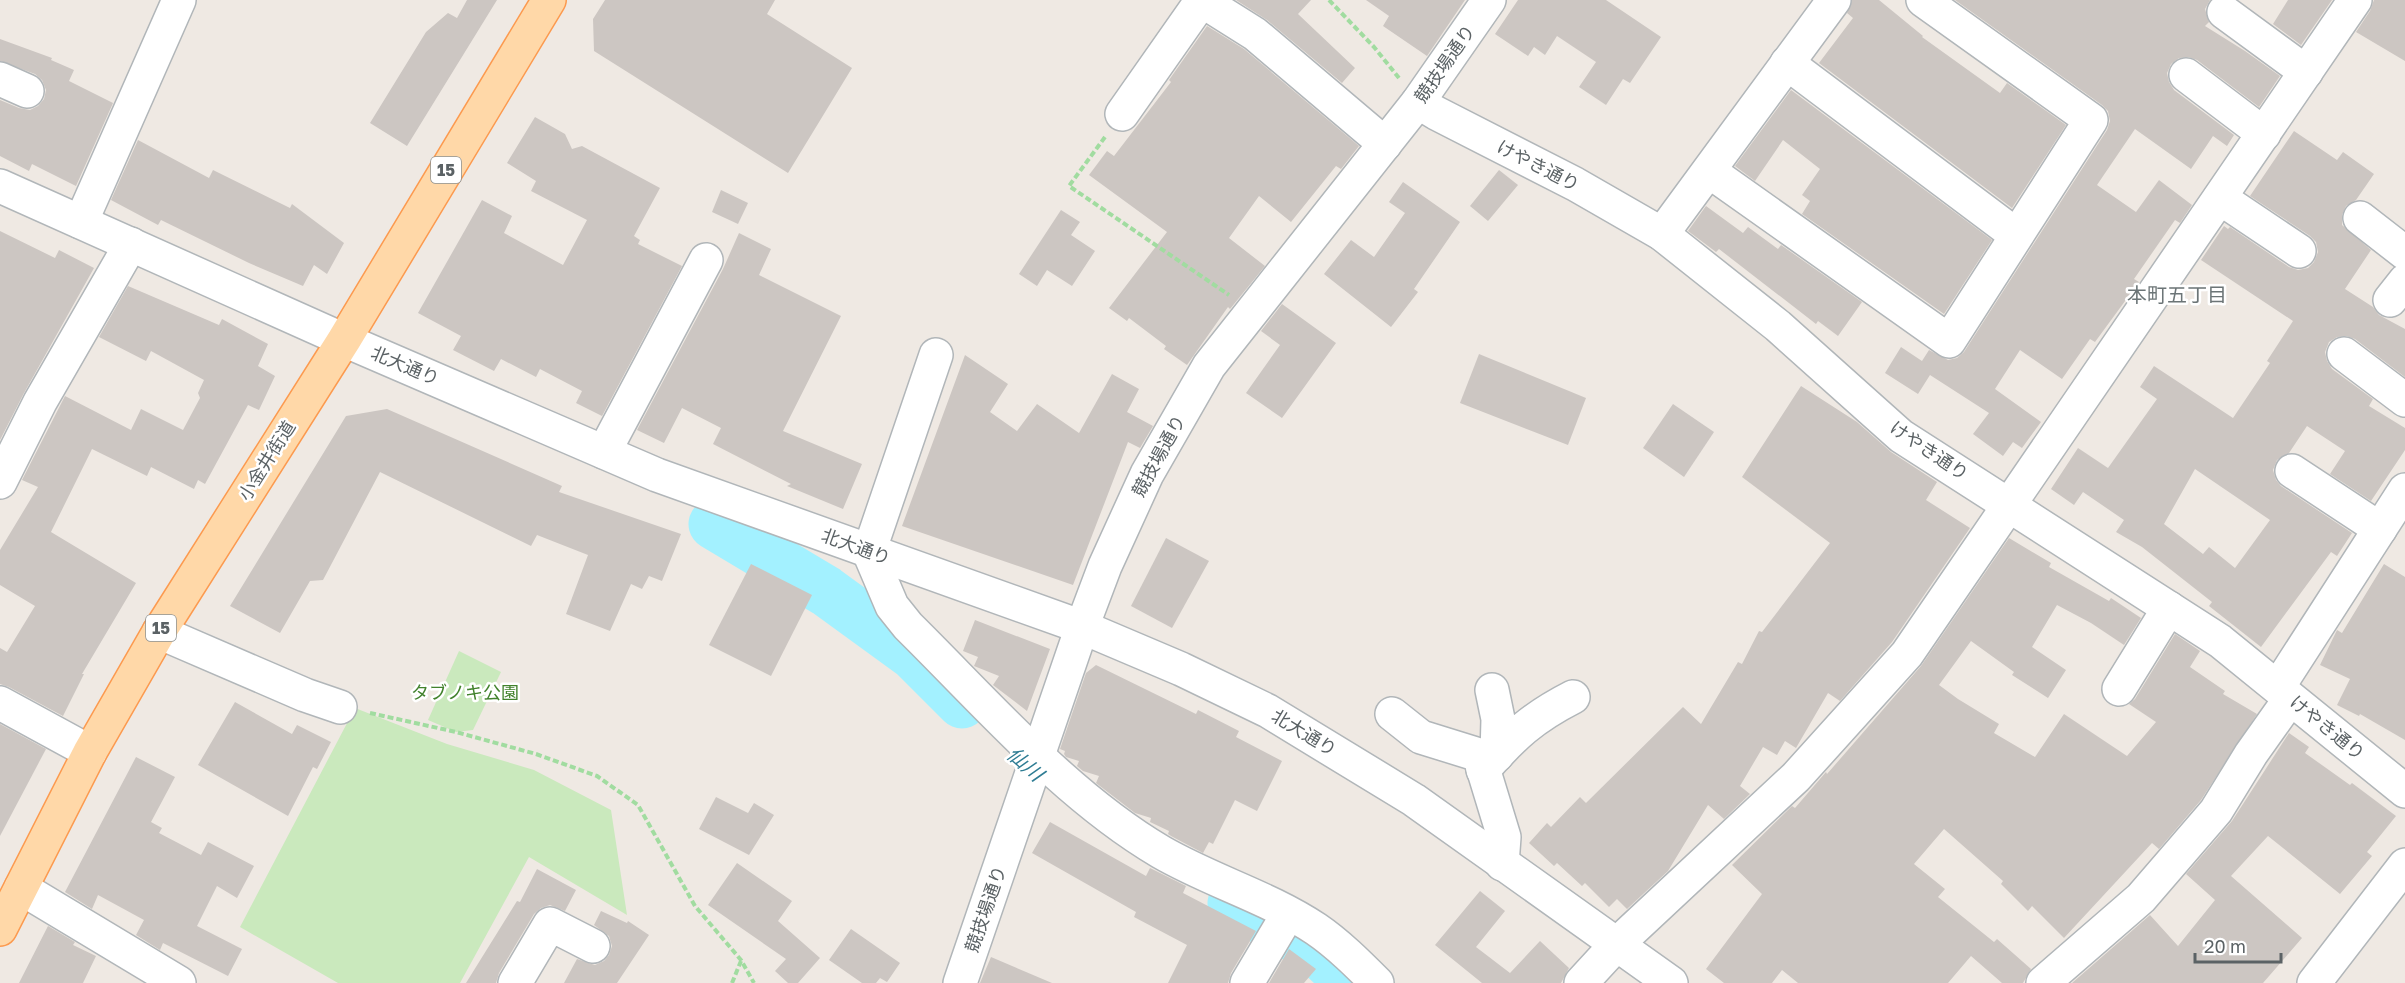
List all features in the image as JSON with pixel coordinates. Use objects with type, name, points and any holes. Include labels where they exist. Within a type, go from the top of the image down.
[{"type":"main road","name":"小金井街道","points":[[0,929],[90,752],[159,632],[344,340],[549,0]]},
{"type":"street","points":[[81,222],[179,0]]},
{"type":"street","points":[[1122,114],[1202,0],[1255,34],[1384,144]]},
{"type":"street","name":"競技場通り","points":[[960,983],[1082,627],[1105,566],[1147,474],[1209,366],[1419,102],[1489,0]]},
{"type":"street","points":[[1709,171],[1949,340],[2091,120],[1923,0]]},
{"type":"street","points":[[1581,983],[1616,945],[1796,777],[1908,654],[2355,0]]},
{"type":"street","points":[[1662,234],[1788,63],[1830,1]]},
{"type":"street","points":[[2224,12],[2306,72]]},
{"type":"street","points":[[1788,63],[2016,236]]},
{"type":"street","points":[[2186,75],[2264,134]]},
{"type":"street","name":"けやき通り","points":[[1419,102],[1436,113],[1575,184],[1662,234],[1778,326],[1901,436],[2220,641],[2405,791]]},
{"type":"street","name":"北大通り","points":[[0,186],[344,340],[657,475],[1082,627],[1181,669],[1268,711],[1414,800],[1671,983]]},
{"type":"street","points":[[2220,198],[2299,251]]},
{"type":"street","points":[[2360,218],[2405,253]]},
{"type":"street","points":[[0,482],[40,402],[131,244]]},
{"type":"street","points":[[604,452],[706,260]]},
{"type":"street","points":[[2343,354],[2405,399]]},
{"type":"street","points":[[936,355],[869,552],[892,606],[908,626],[1039,756],[1099,809],[1162,852],[1281,926],[1316,929],[1344,951],[1377,983]]},
{"type":"street","points":[[2292,471],[2380,529]]},
{"type":"street","points":[[2043,983],[2148,890],[2216,811],[2405,490]]},
{"type":"street","points":[[2119,689],[2169,608]]},
{"type":"street","points":[[159,632],[305,695],[340,707]]},
{"type":"street","points":[[1492,690],[1498,719],[1490,762],[1504,837],[1502,864]]},
{"type":"street","points":[[1490,762],[1512,738],[1542,713],[1573,697]]},
{"type":"street","points":[[0,703],[90,752]]},
{"type":"street","points":[[1392,714],[1421,737],[1479,755],[1490,762]]},
{"type":"street","points":[[2314,983],[2405,866]]},
{"type":"street","points":[[21,888],[179,983]]},
{"type":"street","points":[[515,983],[550,924],[593,946]]},
{"type":"street","points":[[1247,983],[1281,926]]},
{"type":"path","points":[[1329,0],[1374,47],[1419,102]]},
{"type":"path","points":[[1122,114],[1070,186],[1252,310]]},
{"type":"path","points":[[340,707],[456,732],[536,754],[597,776],[638,805],[695,906],[741,960],[754,983]]},
{"type":"path","points":[[732,983],[741,960]]},
{"type":"green space","name":"タブノキ公園","points":[[459,651],[501,672],[473,730],[456,732],[428,720]]},
{"type":"green space","points":[[355,708],[447,744],[534,770],[611,810],[627,915],[529,857],[460,983],[338,983],[240,927]]},
{"type":"building","points":[[467,0],[497,0],[407,146],[370,123],[426,32],[448,13],[457,18]]},
{"type":"building","points":[[605,0],[775,0],[767,14],[852,68],[788,173],[594,51],[593,19]]},
{"type":"building","points":[[1236,0],[1311,0],[1298,14],[1355,68],[1342,83],[1267,20]]},
{"type":"building","points":[[1366,0],[1465,0],[1427,56],[1383,26],[1389,16]]},
{"type":"building","points":[[1518,0],[1606,0],[1661,37],[1630,83],[1623,79],[1606,105],[1579,87],[1596,62],[1557,36],[1545,55],[1534,47],[1528,56],[1495,34]]},
{"type":"building","points":[[1852,0],[1879,0],[1922,37],[2000,93],[2007,83],[2066,125],[2012,208],[1819,63],[1853,18],[1847,13]]},
{"type":"building","points":[[1955,0],[2210,0],[2205,9],[2209,22],[2205,26],[2280,76],[2259,107],[2197,60],[2189,57],[2179,58],[2171,64],[2167,73],[2174,90],[2234,135],[2227,146],[2213,136],[2191,169],[2135,129],[2097,185],[2136,212],[2159,180],[2192,205],[2180,223],[2175,220],[2134,279],[2139,282],[2095,342],[2090,339],[2062,379],[2020,350],[1995,389],[2041,422],[2022,448],[2013,442],[2003,456],[1973,434],[1989,413],[1930,375],[1918,394],[1885,373],[1901,347],[1922,361],[1929,350],[1948,360],[1957,358],[1964,352],[2107,130],[2110,121],[2108,111],[2102,105]]},
{"type":"building","points":[[2288,0],[2332,0],[2301,45],[2273,24]]},
{"type":"building","points":[[2374,0],[2405,0],[2405,61],[2356,32],[2370,11]]},
{"type":"building","points":[[1207,26],[1244,49],[1359,146],[1341,169],[1336,166],[1291,222],[1259,196],[1229,238],[1265,266],[1230,309],[1228,307],[1187,365],[1164,349],[1166,346],[1129,318],[1127,321],[1109,308],[1167,232],[1089,175],[1107,151],[1114,156],[1171,82],[1169,80]]},
{"type":"building","points":[[0,39],[52,58],[51,60],[74,70],[69,81],[113,103],[76,186],[32,164],[29,171],[0,156],[0,100],[30,110],[44,99],[46,90],[42,80],[35,74],[0,61]]},
{"type":"building","points":[[1791,90],[1992,240],[1944,314],[1802,214],[1810,201],[1802,195],[1820,169],[1783,140],[1755,181],[1735,166]]},
{"type":"building","points":[[535,117],[565,134],[572,149],[582,146],[660,188],[634,236],[640,240],[638,244],[682,266],[602,416],[576,403],[582,391],[540,369],[536,377],[501,359],[494,371],[453,350],[461,336],[418,313],[482,200],[512,216],[504,233],[563,265],[587,220],[531,191],[536,181],[507,163]]},
{"type":"building","points":[[2294,131],[2337,160],[2343,152],[2374,174],[2356,200],[2346,206],[2342,215],[2342,225],[2371,250],[2345,289],[2373,307],[2379,315],[2405,329],[2405,377],[2355,339],[2347,336],[2337,337],[2329,342],[2325,352],[2332,369],[2373,399],[2369,406],[2405,428],[2405,450],[2371,501],[2330,474],[2345,451],[2307,426],[2289,453],[2277,460],[2273,470],[2281,486],[2352,533],[2337,556],[2331,552],[2261,647],[2209,606],[2212,602],[2142,547],[2116,532],[2124,520],[2083,492],[2074,505],[2051,489],[2078,448],[2108,468],[2157,399],[2140,387],[2154,366],[2233,418],[2270,363],[2267,361],[2293,321],[2201,260],[2224,226],[2228,229],[2230,227],[2289,267],[2298,270],[2308,268],[2314,262],[2318,252],[2316,242],[2310,236],[2250,196]],"holes":[[[2195,469],[2270,520],[2235,568],[2209,547],[2203,554],[2164,524]]]},
{"type":"building","points":[[138,140],[209,178],[213,170],[290,208],[292,204],[344,243],[327,274],[314,265],[303,286],[249,263],[161,220],[158,225],[111,200]]},
{"type":"building","points":[[1499,170],[1518,185],[1488,221],[1470,206]]},
{"type":"building","points":[[1403,182],[1460,222],[1414,289],[1418,292],[1391,327],[1324,274],[1351,240],[1374,257],[1405,213],[1389,202]]},
{"type":"building","points":[[721,190],[748,203],[738,224],[712,212]]},
{"type":"building","points":[[1706,206],[1743,233],[1748,227],[1778,249],[1781,245],[1862,302],[1838,336],[1818,321],[1816,324],[1719,249],[1716,252],[1688,231]]},
{"type":"building","points":[[1061,210],[1080,222],[1071,235],[1095,251],[1072,286],[1047,270],[1037,286],[1019,274]]},
{"type":"building","points":[[0,231],[55,258],[59,250],[94,268],[0,440]]},
{"type":"building","points":[[739,233],[771,249],[759,275],[841,316],[783,431],[862,464],[843,509],[787,486],[791,484],[713,444],[721,428],[682,408],[664,443],[637,430],[723,269]]},
{"type":"building","points":[[128,286],[219,325],[222,319],[268,344],[258,366],[275,376],[259,410],[248,405],[205,484],[198,480],[194,489],[151,467],[147,476],[92,449],[51,532],[136,583],[82,674],[84,674],[63,716],[0,684],[0,648],[7,652],[35,606],[0,585],[0,550],[38,487],[22,480],[65,396],[131,430],[141,409],[183,430],[200,398],[198,393],[204,380],[151,351],[146,361],[99,337]]},
{"type":"building","points":[[1282,304],[1336,343],[1282,418],[1246,393],[1280,345],[1261,331]]},
{"type":"building","points":[[1479,354],[1586,398],[1568,445],[1460,403]]},
{"type":"building","points":[[965,355],[1008,384],[990,412],[1017,431],[1037,404],[1079,433],[1112,374],[1139,389],[1127,412],[1153,426],[1140,448],[1128,442],[1073,585],[902,526]]},
{"type":"building","points":[[1801,386],[1857,422],[1891,452],[1937,482],[1926,500],[1970,528],[1892,642],[1840,701],[1828,693],[1796,748],[1785,741],[1777,755],[1763,747],[1740,786],[1750,794],[1724,819],[1708,805],[1668,871],[1627,909],[1617,899],[1609,907],[1585,883],[1582,886],[1557,863],[1554,866],[1529,843],[1547,823],[1551,827],[1580,797],[1586,803],[1683,707],[1701,724],[1738,662],[1742,664],[1759,631],[1762,632],[1830,543],[1742,477]]},
{"type":"building","points":[[1673,404],[1714,432],[1684,477],[1643,448]]},
{"type":"building","points":[[387,409],[562,486],[559,492],[681,534],[662,581],[649,576],[642,589],[631,584],[610,631],[566,614],[588,555],[537,535],[531,546],[380,472],[323,580],[310,581],[280,633],[230,606],[346,416]]},
{"type":"building","points":[[1166,538],[1209,561],[1172,628],[1131,606]]},
{"type":"building","points":[[2009,538],[2051,563],[2049,567],[2109,601],[2111,598],[2141,618],[2124,645],[2091,623],[2057,605],[2032,647],[2066,670],[2048,698],[2012,675],[2014,672],[1971,641],[1939,685],[1999,724],[1994,733],[2035,757],[2064,714],[2127,756],[2156,722],[2129,704],[2135,699],[2175,634],[2200,651],[2190,667],[2225,691],[2223,694],[2257,714],[2201,800],[2159,849],[2152,843],[2064,938],[2032,906],[2028,911],[2001,884],[2003,881],[1944,829],[1914,864],[1945,889],[1938,897],[1994,942],[1997,939],[2031,969],[2023,983],[2002,983],[1971,956],[1948,983],[1798,983],[1782,970],[1772,983],[1724,983],[1706,969],[1762,894],[1732,865],[1792,806],[1795,808],[1921,666]]},
{"type":"building","points":[[751,564],[812,595],[771,676],[709,645]]},
{"type":"building","points":[[2384,564],[2405,577],[2405,740],[2360,714],[2359,716],[2337,705],[2350,679],[2320,665],[2337,630],[2342,633]]},
{"type":"building","points":[[975,620],[1050,649],[1027,711],[993,685],[999,676],[974,666],[978,657],[963,651]]},
{"type":"building","points":[[1096,665],[1196,714],[1198,710],[1239,731],[1236,737],[1282,761],[1257,811],[1235,800],[1213,844],[1209,842],[1203,853],[1171,836],[1168,834],[1169,831],[1150,822],[1151,818],[1135,813],[1096,783],[1099,776],[1083,771],[1077,766],[1079,761],[1066,757],[1065,751],[1060,749],[1086,673]]},
{"type":"building","points":[[235,702],[292,734],[297,725],[331,742],[317,769],[313,767],[288,816],[198,765]]},
{"type":"building","points":[[0,724],[46,749],[0,836]]},
{"type":"building","points":[[2289,733],[2309,747],[2305,753],[2350,785],[2352,783],[2396,816],[2367,852],[2372,856],[2340,894],[2268,836],[2231,876],[2302,938],[2263,983],[2072,983],[2150,915],[2178,946],[2215,900],[2186,874],[2232,821]]},
{"type":"building","points":[[136,757],[175,777],[151,822],[162,828],[159,833],[201,855],[208,842],[254,866],[237,898],[217,886],[197,926],[242,949],[228,976],[163,943],[160,950],[136,935],[144,920],[98,895],[92,909],[65,892]]},
{"type":"building","points":[[716,797],[748,813],[754,803],[774,815],[749,855],[699,829]]},
{"type":"building","points":[[1050,822],[1146,876],[1150,868],[1186,886],[1183,893],[1256,931],[1231,973],[1228,983],[1168,983],[1187,945],[1134,917],[1136,912],[1032,853]]},
{"type":"building","points":[[737,863],[792,901],[778,921],[820,958],[798,983],[788,983],[775,971],[786,959],[708,905]]},
{"type":"building","points":[[537,869],[576,890],[565,911],[550,905],[534,914],[499,973],[496,983],[466,983],[517,901],[520,902]]},
{"type":"building","points":[[1480,891],[1505,911],[1476,947],[1510,973],[1540,941],[1569,968],[1561,983],[1482,983],[1435,945]]},
{"type":"building","points":[[601,911],[627,923],[628,921],[649,935],[617,983],[564,983],[577,959],[595,965],[604,961],[609,955],[612,946],[609,936],[594,925]]},
{"type":"building","points":[[48,926],[75,942],[73,945],[96,956],[83,983],[19,983]]},
{"type":"building","points":[[851,929],[900,963],[887,982],[880,978],[876,983],[862,983],[829,960]]},
{"type":"building","points":[[1289,949],[1316,969],[1304,983],[1269,983]]},
{"type":"building","points":[[991,957],[1052,983],[980,983]]},
{"type":"waterway","name":"仙川","points":[[714,524],[826,591],[914,655],[962,703]]},
{"type":"waterway","name":"仙川","points":[[1233,903],[1312,946],[1351,983]]},
{"type":"district","name":"本町五丁目","points":[[2177,295]]}]
